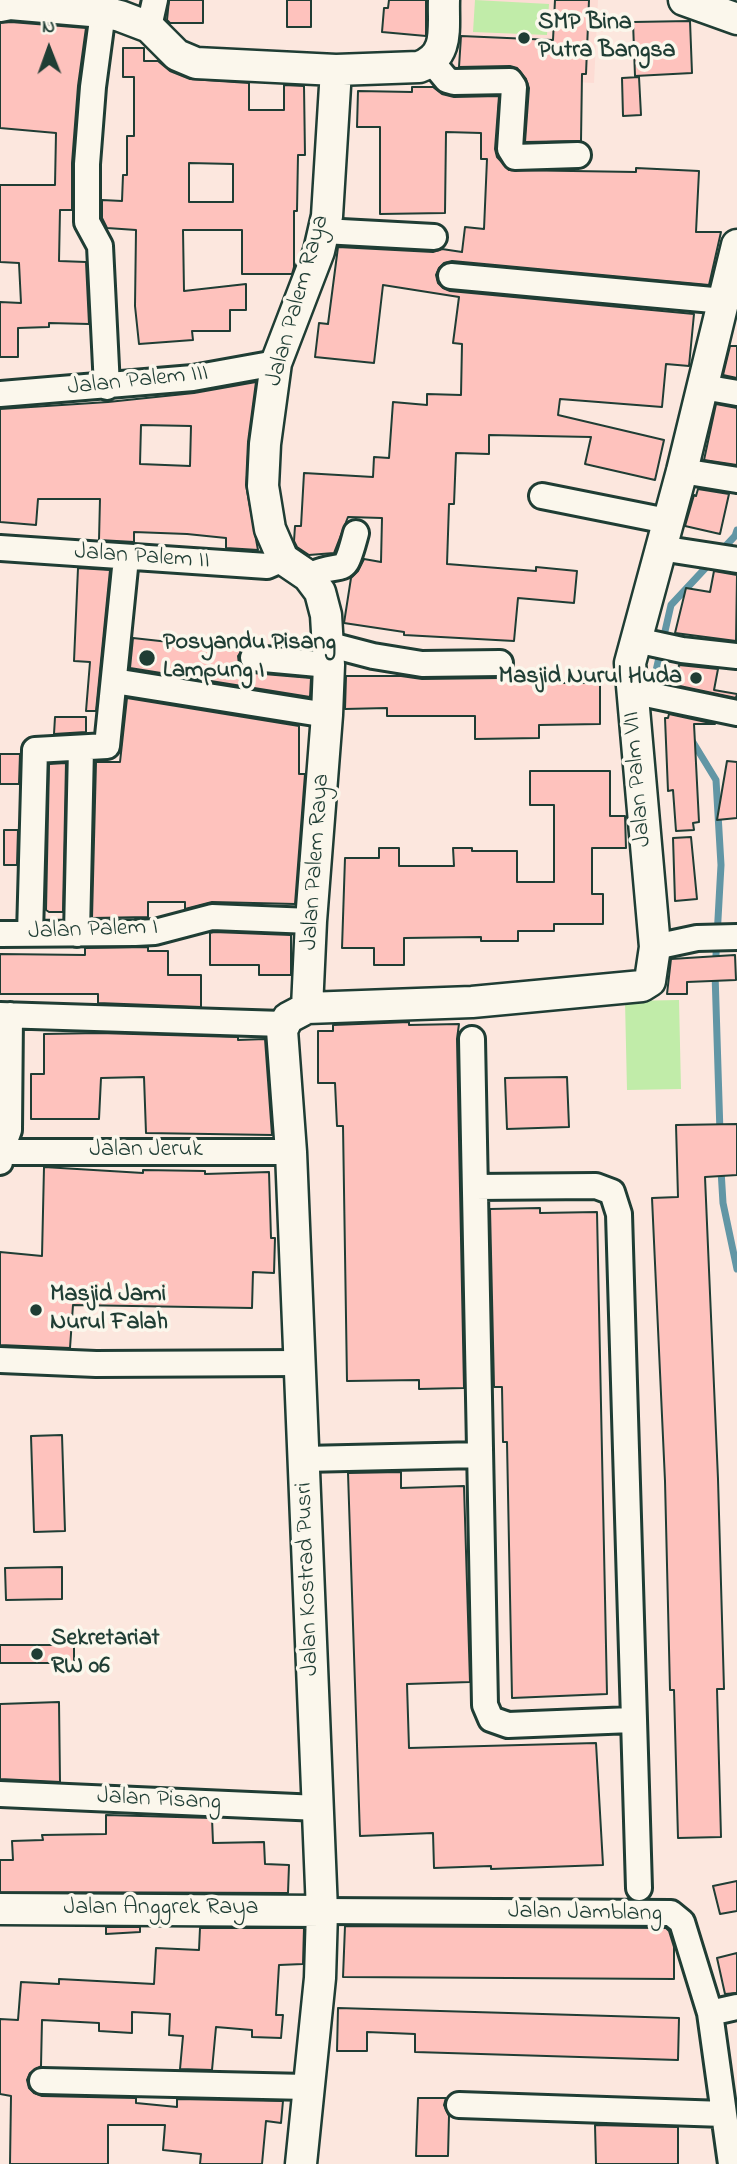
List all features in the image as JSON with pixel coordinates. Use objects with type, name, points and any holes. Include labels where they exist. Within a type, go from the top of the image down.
[{"type":"street","points":[[0,6],[10,4],[152,14],[177,55],[196,63],[336,70],[419,67],[432,62],[440,54],[444,0]]},
{"type":"street","points":[[684,0],[737,19]]},
{"type":"street","points":[[103,12],[87,164],[87,222],[100,246],[107,387]]},
{"type":"street","points":[[432,62],[446,80],[510,82],[514,87],[510,149],[515,157],[578,155]]},
{"type":"street","name":"Jalan Palem Raya","points":[[295,1016],[311,921],[327,715],[326,615],[320,592],[308,576],[283,559],[270,529],[263,485],[265,444],[276,363],[319,251],[327,216],[336,70]]},
{"type":"street","points":[[324,231],[434,237]]},
{"type":"street","name":"Jalan Palm VII","points":[[295,1016],[642,986],[650,981],[655,947],[637,692],[630,663],[642,642],[664,534],[737,245]]},
{"type":"street","points":[[451,276],[724,301]]},
{"type":"street","name":"Jalan Palem III","points":[[0,394],[193,379],[276,363]]},
{"type":"street","points":[[703,387],[737,393]]},
{"type":"street","points":[[682,471],[734,480]]},
{"type":"street","points":[[542,496],[664,534],[691,553],[730,559]]},
{"type":"street","points":[[308,576],[321,570],[343,568],[348,563],[356,533]]},
{"type":"street","name":"Jalan Palem II","points":[[0,548],[267,566],[283,559]]},
{"type":"street","points":[[30,934],[35,750],[107,746],[126,558]]},
{"type":"street","points":[[642,642],[737,656]]},
{"type":"street","points":[[253,658],[328,654],[373,656],[422,664],[500,663]]},
{"type":"street","points":[[114,681],[327,715]]},
{"type":"street","points":[[637,692],[737,713]]},
{"type":"street","points":[[76,934],[81,748]]},
{"type":"street","name":"Jalan Palem I","points":[[0,934],[155,932],[212,917],[311,921]]},
{"type":"street","points":[[655,947],[697,938],[736,937]]},
{"type":"street","points":[[0,1162],[0,1152],[9,1130],[5,1015],[295,1016]]},
{"type":"street","name":"Jalan Kostrad Pusri","points":[[295,1016],[282,1037],[290,1152],[322,1910],[320,1978],[300,2164]]},
{"type":"street","points":[[472,1039],[485,1705],[491,1719],[508,1725],[632,1720]]},
{"type":"street","name":"Jalan Jeruk","points":[[0,1152],[290,1152]]},
{"type":"street","points":[[474,1187],[596,1186],[612,1192],[619,1214],[639,1888]]},
{"type":"street","points":[[0,1360],[96,1364],[299,1363]]},
{"type":"street","points":[[304,1459],[480,1455]]},
{"type":"street","name":"Jalan Pisang","points":[[0,1794],[319,1808]]},
{"type":"street","name":"Jalan Anggrek Raya","points":[[0,1909],[322,1910]]},
{"type":"street","name":"Jalan Jamblang","points":[[322,1910],[671,1913],[682,1922],[710,2013],[731,2164]]},
{"type":"street","points":[[710,2013],[737,2007]]},
{"type":"street","points":[[42,2081],[307,2087]]},
{"type":"street","points":[[459,2105],[724,2113]]},
{"type":"shaded area","name":"SMP Bina Putra Bangsa","points":[[454,0],[598,0],[594,83],[450,76]]},
{"type":"green space","points":[[475,0],[549,4],[547,35],[473,32]]},
{"type":"green space","points":[[679,1000],[681,1089],[627,1090],[625,1001]]},
{"type":"building","points":[[169,0],[203,0],[203,23],[170,23],[167,20]]},
{"type":"building","points":[[287,0],[311,0],[311,27],[287,27]]},
{"type":"building","points":[[389,0],[426,0],[426,36],[382,32],[384,8],[388,8]]},
{"type":"building","points":[[555,0],[589,0],[586,74],[582,74],[581,141],[525,142],[529,88],[526,79],[517,68],[510,66],[459,67],[461,36],[553,40]]},
{"type":"building","points":[[690,21],[692,73],[635,76],[633,22]]},
{"type":"building","points":[[0,23],[86,28],[72,163],[72,210],[60,210],[59,261],[86,262],[89,324],[49,323],[49,327],[18,328],[18,357],[0,357],[0,302],[21,303],[19,263],[0,262],[0,185],[55,185],[56,133],[0,128]]},
{"type":"building","points":[[123,48],[144,48],[144,61],[158,61],[170,71],[190,79],[249,83],[249,110],[284,110],[284,85],[304,86],[305,155],[298,155],[292,274],[242,274],[242,230],[183,230],[184,291],[246,284],[246,310],[230,310],[230,331],[192,331],[193,340],[139,344],[135,306],[136,230],[107,228],[102,218],[102,200],[122,201],[123,175],[127,175],[127,136],[134,136],[134,77],[123,77]],"holes":[[[189,163],[233,164],[233,202],[189,202]]]},
{"type":"building","points":[[639,77],[641,115],[623,116],[622,78]]},
{"type":"building","points":[[412,87],[433,87],[442,94],[454,97],[499,96],[495,149],[497,157],[509,170],[636,172],[636,168],[699,171],[696,232],[721,232],[709,285],[452,261],[439,268],[436,275],[438,283],[450,291],[694,314],[689,366],[666,364],[662,407],[560,399],[558,415],[664,440],[655,480],[585,464],[591,437],[489,435],[489,454],[456,453],[454,504],[449,504],[447,564],[536,571],[536,567],[577,571],[574,603],[518,598],[514,641],[404,635],[404,632],[344,623],[351,578],[364,559],[381,562],[382,518],[348,517],[334,553],[309,555],[297,547],[294,541],[295,526],[301,526],[304,473],[373,477],[374,457],[389,458],[393,402],[427,405],[427,394],[461,395],[462,344],[453,343],[459,297],[383,285],[374,363],[315,357],[319,323],[328,324],[338,247],[433,252],[442,249],[462,252],[465,227],[484,229],[487,159],[481,159],[481,133],[446,132],[445,213],[380,214],[380,127],[357,127],[358,91],[412,92]]},
{"type":"building","points":[[730,346],[737,346],[737,378],[723,375]]},
{"type":"building","points":[[256,382],[248,442],[246,485],[258,550],[226,548],[226,538],[187,534],[134,532],[134,542],[99,540],[100,499],[38,499],[36,525],[0,522],[0,409],[194,393]],"holes":[[[141,425],[191,426],[190,466],[140,464]]]},
{"type":"building","points":[[716,404],[737,408],[737,465],[704,460]]},
{"type":"building","points":[[698,489],[729,494],[720,534],[685,526]]},
{"type":"building","points":[[78,568],[110,570],[96,711],[86,711],[90,662],[74,661]]},
{"type":"building","points":[[714,571],[737,575],[736,641],[675,633],[686,588],[710,592]]},
{"type":"building","points":[[179,636],[247,644],[238,656],[239,664],[244,670],[311,678],[310,697],[130,668],[133,638],[178,643]]},
{"type":"building","name":"Masjid Nurul Huda","points":[[679,665],[718,669],[714,690],[737,694],[736,698],[675,685]]},
{"type":"building","points":[[539,673],[539,683],[600,683],[600,724],[539,725],[539,738],[475,739],[475,716],[387,716],[387,708],[345,709],[346,676],[500,678],[510,674]]},
{"type":"building","points":[[127,698],[299,726],[299,774],[305,774],[295,904],[212,902],[185,909],[185,902],[148,902],[148,917],[92,918],[96,762],[120,762]]},
{"type":"building","points":[[669,714],[715,724],[694,724],[699,822],[693,823],[694,830],[676,831],[673,790],[668,791],[665,718],[668,718]]},
{"type":"building","points":[[55,717],[86,717],[86,732],[54,734]]},
{"type":"building","points":[[0,754],[20,754],[19,784],[0,784]]},
{"type":"building","points":[[727,761],[737,762],[737,818],[717,820]]},
{"type":"building","points":[[66,763],[63,912],[49,912],[46,910],[49,764]]},
{"type":"building","points":[[530,771],[610,771],[610,816],[625,816],[626,848],[592,848],[592,894],[603,894],[603,924],[554,924],[554,931],[518,931],[518,941],[481,941],[481,937],[404,938],[404,965],[374,965],[374,948],[342,948],[345,858],[379,858],[379,848],[399,848],[399,866],[454,866],[453,848],[472,848],[472,851],[517,851],[517,882],[554,882],[554,805],[530,805]]},
{"type":"building","points":[[4,830],[18,830],[17,865],[4,865]]},
{"type":"building","points":[[691,837],[697,899],[675,901],[673,838]]},
{"type":"building","points":[[210,933],[291,935],[291,975],[259,975],[259,965],[210,965]]},
{"type":"building","points":[[148,947],[148,951],[168,951],[168,975],[201,975],[201,1007],[98,1003],[98,994],[0,994],[0,954],[85,955],[85,948]]},
{"type":"building","points":[[735,955],[736,980],[687,982],[687,994],[667,994],[671,959]]},
{"type":"building","points":[[409,1022],[409,1025],[459,1024],[457,1039],[464,1388],[419,1389],[419,1380],[347,1381],[343,1126],[337,1126],[335,1083],[318,1083],[318,1031],[333,1031],[333,1025]]},
{"type":"building","points":[[99,1033],[265,1039],[272,1135],[146,1133],[144,1077],[101,1078],[99,1119],[31,1119],[31,1074],[44,1074],[44,1034]]},
{"type":"building","points":[[567,1077],[569,1127],[507,1129],[505,1078]]},
{"type":"building","points":[[737,1124],[737,1175],[705,1177],[724,1689],[717,1689],[721,1837],[678,1838],[652,1198],[678,1197],[676,1125]]},
{"type":"building","points":[[44,1167],[143,1173],[143,1170],[205,1171],[205,1174],[269,1172],[271,1238],[275,1238],[274,1273],[253,1272],[252,1308],[73,1305],[70,1348],[0,1345],[0,1252],[42,1256]]},
{"type":"building","points":[[540,1208],[540,1213],[597,1212],[607,1694],[512,1698],[507,1442],[503,1442],[502,1387],[494,1387],[490,1209]]},
{"type":"building","points":[[62,1435],[65,1531],[34,1532],[31,1436]]},
{"type":"building","points":[[401,1472],[401,1488],[464,1486],[470,1682],[407,1684],[409,1748],[596,1743],[603,1865],[434,1868],[433,1833],[360,1836],[348,1473]]},
{"type":"building","points":[[62,1567],[62,1599],[6,1600],[5,1568]]},
{"type":"building","name":"Sekretariat RW 06","points":[[0,1645],[74,1645],[74,1663],[0,1663]]},
{"type":"building","points":[[59,1702],[60,1782],[0,1779],[0,1704]]},
{"type":"building","points":[[106,1815],[212,1818],[213,1843],[264,1842],[265,1864],[289,1865],[288,1893],[0,1892],[0,1860],[13,1860],[12,1841],[43,1840],[42,1835],[106,1834]]},
{"type":"building","points":[[737,1881],[737,1911],[720,1914],[713,1886]]},
{"type":"building","points":[[345,1926],[666,1928],[674,1947],[674,1979],[343,1977]]},
{"type":"building","points":[[106,1927],[140,1927],[140,1932],[106,1934]]},
{"type":"building","points":[[200,1928],[304,1928],[303,1964],[279,1965],[276,2015],[283,2015],[281,2038],[252,2037],[252,2030],[216,2027],[212,2070],[180,2069],[183,2036],[169,2035],[170,2014],[132,2012],[132,2033],[99,2031],[99,2023],[42,2020],[41,2066],[30,2073],[27,2080],[29,2088],[42,2096],[136,2098],[136,2103],[177,2107],[177,2099],[283,2101],[281,2123],[266,2121],[262,2164],[200,2164],[201,2154],[163,2150],[165,2125],[108,2125],[108,2164],[10,2164],[11,2096],[0,2094],[0,2019],[18,2020],[21,1982],[59,1984],[59,1979],[154,1984],[156,1948],[199,1950]]},
{"type":"building","points":[[737,1953],[737,1993],[725,1994],[717,1958]]},
{"type":"building","points":[[338,2008],[679,2018],[678,2060],[415,2052],[415,2034],[367,2032],[367,2051],[337,2051]]},
{"type":"building","points":[[418,2098],[446,2098],[444,2105],[449,2116],[448,2156],[416,2156]]},
{"type":"building","points":[[595,2125],[678,2127],[678,2164],[596,2164]]},
{"type":"waterway","points":[[720,552],[737,530]]},
{"type":"waterway","points":[[664,693],[655,675],[671,605],[712,561]]},
{"type":"waterway","points":[[691,739],[716,780],[721,865],[715,973],[720,1133]]},
{"type":"waterway","points":[[721,1170],[723,1203],[737,1269]]},
{"type":"place","name":"SMP Bina Putra Bangsa","points":[[524,38]]},
{"type":"place","name":"Posyandu Pisang Lampung I","points":[[147,658]]},
{"type":"place","name":"Masjid Nurul Huda","points":[[696,678]]},
{"type":"place","name":"Masjid Jami Nurul Falah","points":[[36,1310]]},
{"type":"place","name":"Sekretariat RW 06","points":[[37,1654]]}]
